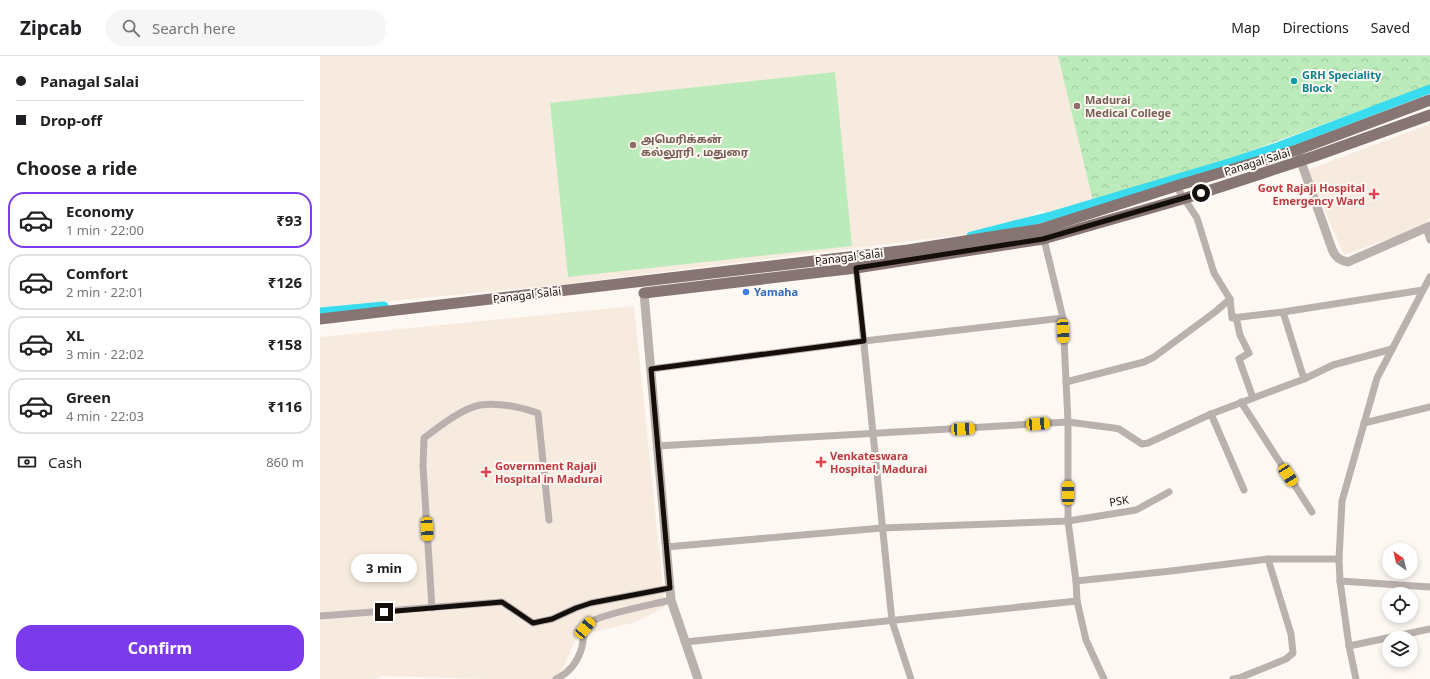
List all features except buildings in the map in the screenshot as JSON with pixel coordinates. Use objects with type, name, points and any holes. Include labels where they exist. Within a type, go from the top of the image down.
[{"type":"main road","name":"Panagal Salai","points":[[644,293],[856,268],[1042,234],[1184,199],[1299,156],[1430,100]]},
{"type":"main road","name":"Panagal Salai","points":[[320,319],[1042,234],[1176,186],[1299,156],[1430,115]]},
{"type":"street","points":[[1299,156],[1332,249],[1335,256],[1340,260],[1348,262],[1428,227],[1430,240]]},
{"type":"street","points":[[1176,186],[1197,218],[1214,273],[1230,299],[1232,318],[1283,312],[1423,290]]},
{"type":"street","points":[[1042,234],[1063,318],[1068,422],[1068,521],[1076,581],[1077,601],[1086,640],[1104,679]]},
{"type":"street","points":[[855,256],[892,621],[911,679]]},
{"type":"street","points":[[1356,679],[1349,646],[1340,581],[1339,559],[1342,501],[1377,378],[1430,277]]},
{"type":"street","points":[[644,293],[671,600],[698,679]]},
{"type":"street","points":[[1066,382],[1144,362],[1154,357],[1215,312],[1230,299]]},
{"type":"street","points":[[1283,312],[1304,379]]},
{"type":"street","points":[[1236,317],[1240,335],[1249,353],[1239,359],[1253,398]]},
{"type":"street","points":[[651,369],[864,341],[1063,318]]},
{"type":"street","points":[[657,446],[873,435],[1068,422],[1119,429],[1142,444],[1148,443],[1211,414],[1304,379],[1333,365],[1392,349]]},
{"type":"street","points":[[1241,402],[1312,512]]},
{"type":"street","points":[[432,608],[424,466],[424,438],[465,411],[480,405],[521,407],[538,413],[549,520]]},
{"type":"street","points":[[1364,423],[1430,407]]},
{"type":"street","points":[[1211,414],[1244,490]]},
{"type":"street","name":"PSK","points":[[666,547],[882,528],[1068,521],[1136,510],[1169,492]]},
{"type":"street","points":[[1076,581],[1268,559],[1339,559]]},
{"type":"street","points":[[1233,679],[1286,659],[1293,653],[1291,634],[1268,559]]},
{"type":"street","points":[[1340,581],[1430,587]]},
{"type":"street","points":[[320,616],[502,602],[533,623],[552,619],[591,603],[670,588]]},
{"type":"street","points":[[556,679],[569,671],[577,660],[582,648],[585,628],[591,621],[603,616],[671,600]]},
{"type":"street","points":[[685,642],[1077,601]]},
{"type":"street","points":[[1349,646],[1430,629]]},
{"type":"shaded area","name":"அமெரிக்கன் கல்லூரி , மதுரை","points":[[320,56],[1197,56],[1237,156],[1048,214],[1039,210],[1032,216],[969,234],[557,285],[320,308]]},
{"type":"shaded area","name":"Govt Rajaji Hospital Emergency Ward","points":[[1430,124],[1430,217],[1425,226],[1344,255],[1307,170]]},
{"type":"shaded area","name":"Government Rajaji Hospital in Madurai","points":[[634,306],[665,607],[636,622],[577,636],[558,679],[485,679],[382,676],[375,679],[320,679],[320,337]]},
{"type":"green space","points":[[1058,56],[1430,56],[1430,85],[1237,156],[1093,201]]},
{"type":"green space","points":[[835,72],[852,246],[568,277],[550,103]]},
{"type":"waterway","points":[[971,236],[1051,216],[1232,162],[1277,147],[1430,89]]},
{"type":"waterway","points":[[320,312],[384,306]]},
{"type":"place","name":"GRH Speciality Block","points":[[1294,81]]},
{"type":"place","name":"Madurai Medical College","points":[[1077,106]]},
{"type":"place","name":"அமெரிக்கன் கல்லூரி , மதுரை","points":[[633,145]]},
{"type":"place","name":"Govt Rajaji Hospital Emergency Ward","points":[[1374,194]]},
{"type":"place","name":"Yamaha","points":[[746,292]]},
{"type":"place","name":"Venkateswara Hospital, Madurai","points":[[821,462]]},
{"type":"place","name":"Government Rajaji Hospital in Madurai","points":[[486,472]]},
{"type":"route","points":[[384,612],[502,602],[533,623],[552,619],[591,603],[670,588],[651,369],[864,341],[856,268],[1043,239],[1201,193]]}]
